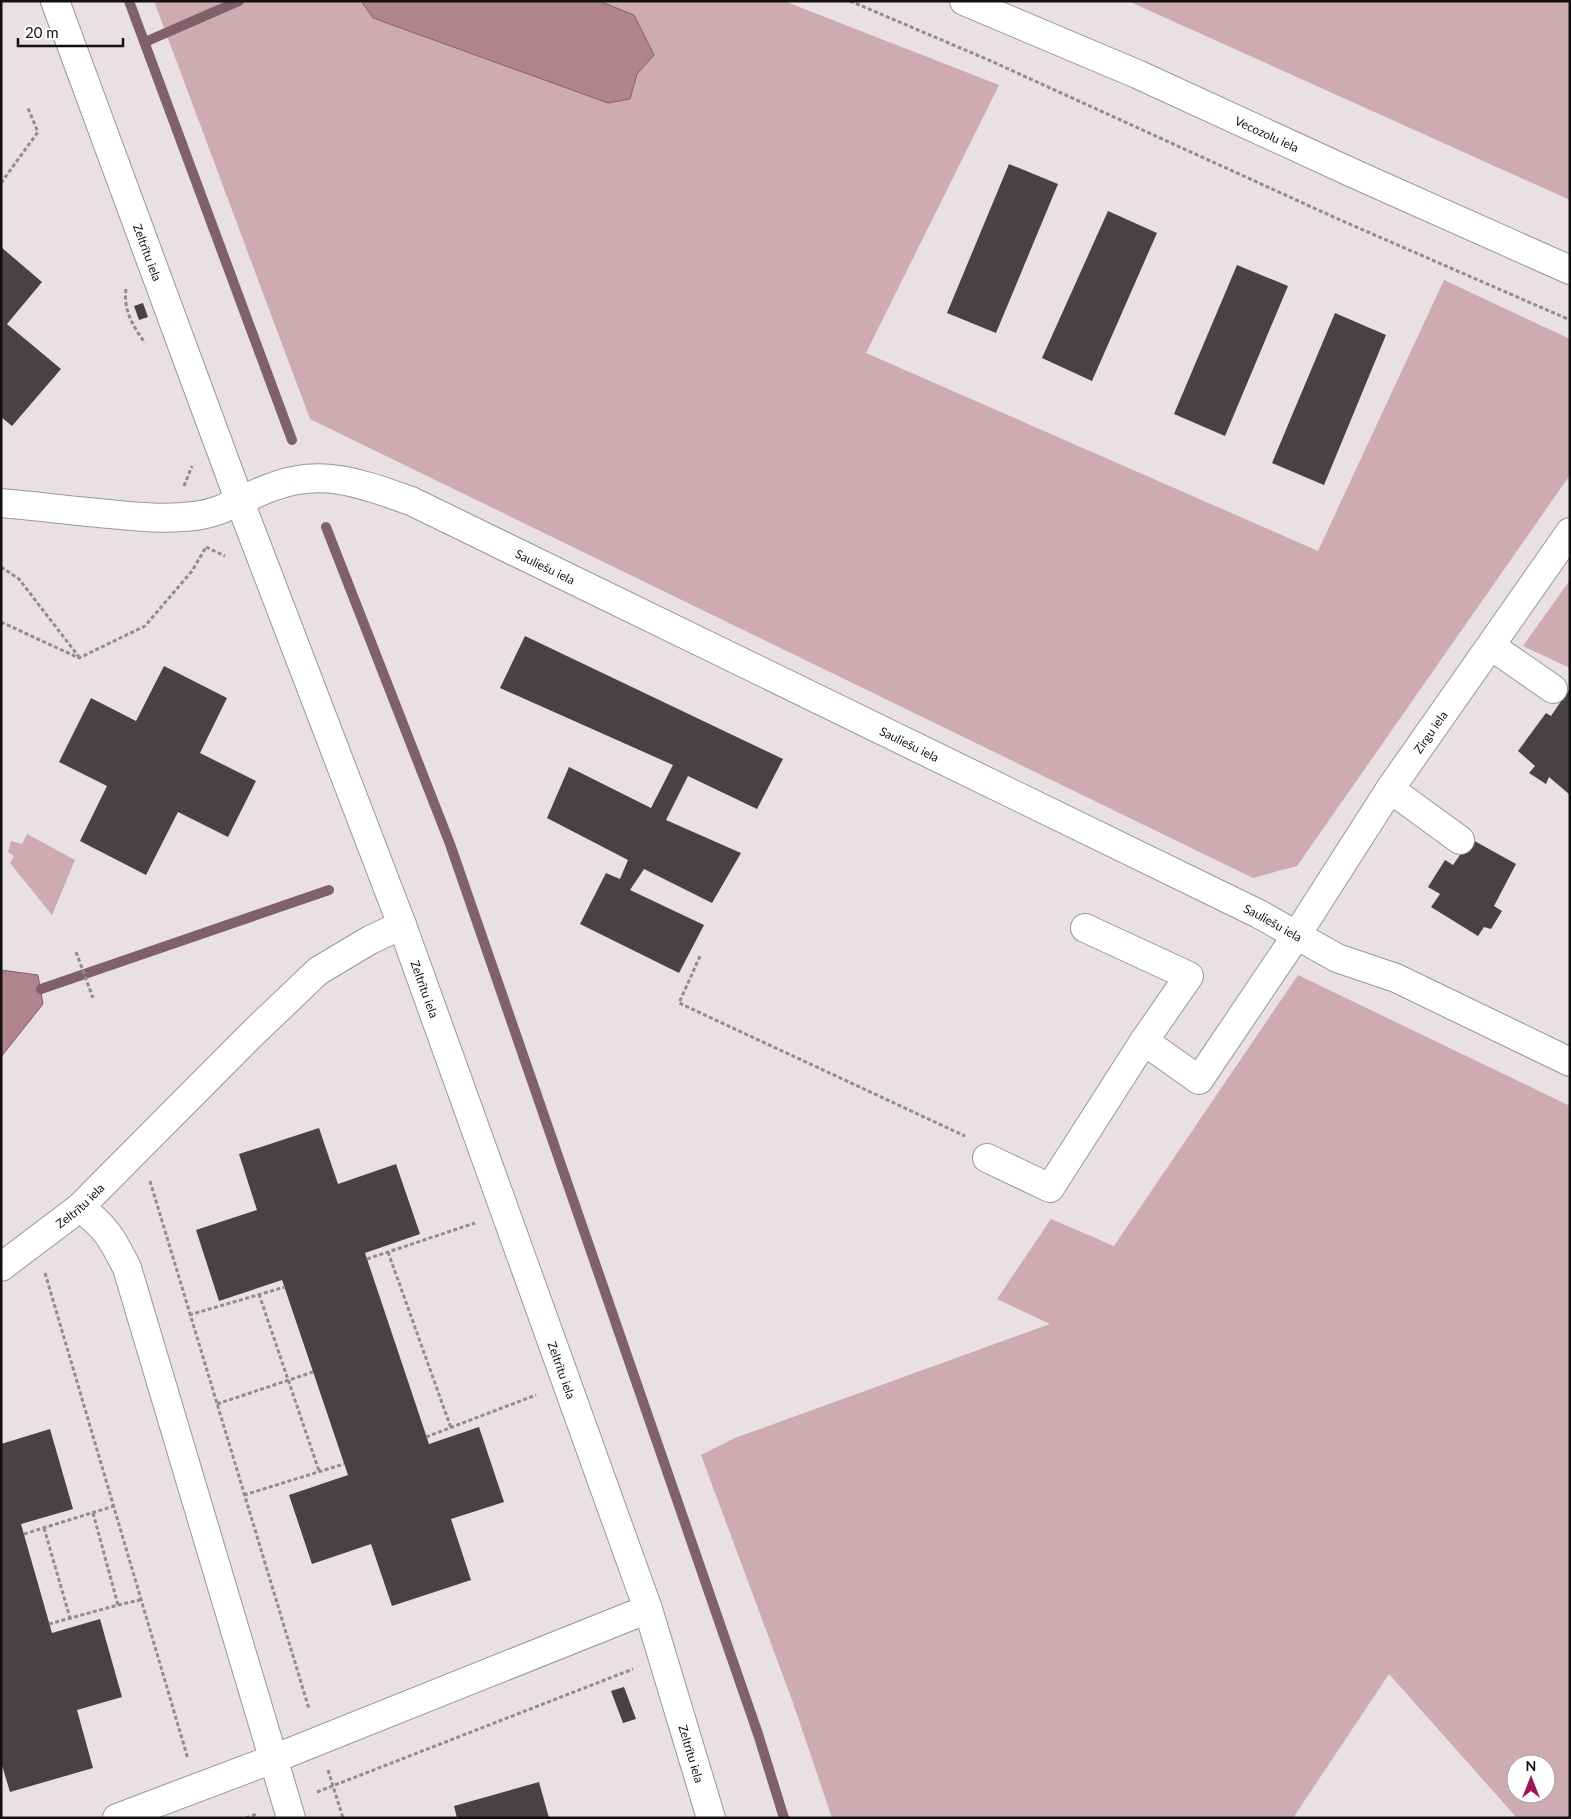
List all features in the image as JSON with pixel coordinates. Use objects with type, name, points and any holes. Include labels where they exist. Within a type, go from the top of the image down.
[{"type":"street","name":"Zeltrītu iela","points":[[55,1],[240,502],[402,925],[648,1609],[711,1818]]},
{"type":"street","name":"Vecozolu iela","points":[[964,1],[1137,74],[1570,270]]},
{"type":"street","name":"Sauliešu iela","points":[[240,502],[275,486],[327,477],[364,484],[411,501],[1259,914],[1337,958],[1396,978],[1570,1062]]},
{"type":"street","points":[[1,503],[158,519],[216,512],[240,502]]},
{"type":"street","name":"Zirgu iela","points":[[1144,1041],[1199,1080],[1296,936],[1390,789],[1570,532]]},
{"type":"street","points":[[1491,646],[1553,689]]},
{"type":"street","points":[[1390,789],[1460,840]]},
{"type":"street","name":"Zeltrītu iela","points":[[1,1267],[79,1208],[251,1035],[318,971],[370,940],[402,925]]},
{"type":"street","points":[[987,1158],[1050,1188],[1144,1041],[1189,976],[1085,928]]},
{"type":"street","points":[[79,1208],[92,1216],[111,1237],[126,1268],[289,1810]]},
{"type":"street","points":[[118,1818],[273,1759],[648,1609]]},
{"type":"path","points":[[850,1],[991,61],[1320,211],[1570,320]]},
{"type":"path","points":[[1,183],[38,132],[28,108]]},
{"type":"path","points":[[196,547],[206,547],[231,559]]},
{"type":"path","points":[[79,658],[145,626],[192,570],[206,547]]},
{"type":"path","points":[[1,567],[19,579],[79,658]]},
{"type":"path","points":[[1,622],[79,658]]},
{"type":"path","points":[[76,952],[93,998]]},
{"type":"path","points":[[700,956],[679,1003],[968,1137],[987,1158]]},
{"type":"path","points":[[149,1178],[318,1741],[343,1818]]},
{"type":"path","points":[[367,1259],[472,1224]]},
{"type":"path","points":[[388,1252],[450,1428]]},
{"type":"path","points":[[44,1270],[196,1788]]},
{"type":"path","points":[[189,1314],[285,1286]]},
{"type":"path","points":[[259,1294],[320,1471]]},
{"type":"path","points":[[217,1404],[313,1372]]},
{"type":"path","points":[[426,1437],[540,1394]]},
{"type":"path","points":[[244,1494],[344,1464]]},
{"type":"path","points":[[24,1534],[114,1506]]},
{"type":"path","points":[[93,1513],[118,1605]]},
{"type":"path","points":[[44,1528],[70,1618]]},
{"type":"path","points":[[49,1624],[140,1600]]},
{"type":"path","points":[[246,1818],[289,1810],[334,1786],[636,1668]]},
{"type":"shaded area","points":[[154,1],[361,1],[373,18],[608,103],[630,99],[637,74],[634,15],[599,1],[784,1],[999,85],[866,353],[1318,551],[1444,280],[1570,339],[1570,475],[1297,866],[1253,878],[310,419]]},
{"type":"shaded area","points":[[361,1],[599,1],[634,15],[654,55],[637,74],[630,99],[608,103],[373,18]]},
{"type":"shaded area","points":[[1128,1],[1570,1],[1570,200]]},
{"type":"shaded area","points":[[1570,580],[1570,668],[1523,646]]},
{"type":"shaded area","points":[[27,834],[75,860],[52,915],[10,863],[14,856],[8,852],[11,841],[22,844]]},
{"type":"shaded area","points":[[1,970],[38,975],[43,1004],[1,1057]]},
{"type":"shaded area","points":[[1298,975],[1570,1106],[1570,1818],[1517,1818],[1389,1674],[1293,1818],[832,1818],[792,1700],[701,1455],[735,1438],[1050,1324],[997,1299],[1051,1219],[1114,1246]]},
{"type":"building","points":[[1009,164],[1058,184],[996,333],[947,313]]},
{"type":"building","points":[[1108,211],[1157,233],[1092,381],[1042,358]]},
{"type":"building","points":[[1,247],[42,282],[7,324],[61,369],[12,426],[1,417]]},
{"type":"building","points":[[1237,265],[1288,286],[1225,436],[1174,414]]},
{"type":"building","points":[[143,303],[148,317],[139,320],[134,306]]},
{"type":"building","points":[[1335,313],[1386,335],[1324,485],[1272,463]]},
{"type":"building","points":[[525,636],[783,759],[757,809],[688,776],[666,820],[741,853],[712,903],[644,869],[630,890],[704,925],[679,973],[580,924],[606,873],[620,879],[628,860],[547,818],[569,767],[651,808],[673,765],[500,688]]},
{"type":"building","points":[[164,666],[227,698],[200,753],[256,781],[228,837],[178,812],[146,875],[80,841],[107,786],[59,762],[91,698],[136,721]]},
{"type":"building","points":[[1568,691],[1570,692],[1569,794],[1549,777],[1546,784],[1529,773],[1535,766],[1518,751],[1546,713],[1551,716]]},
{"type":"building","points":[[1471,839],[1516,864],[1494,906],[1502,911],[1491,929],[1484,927],[1478,936],[1431,907],[1440,894],[1428,887],[1445,860],[1453,865]]},
{"type":"building","points":[[319,1128],[338,1184],[396,1164],[420,1234],[365,1253],[429,1444],[479,1427],[504,1502],[451,1519],[471,1580],[392,1606],[371,1544],[312,1564],[289,1495],[348,1475],[282,1280],[219,1301],[196,1230],[257,1210],[239,1154]]},
{"type":"building","points":[[50,1429],[73,1509],[21,1524],[52,1633],[100,1619],[122,1697],[77,1710],[93,1768],[10,1792],[1,1762],[1,1444]]},
{"type":"building","points":[[624,1687],[636,1719],[623,1723],[611,1691]]},
{"type":"building","points":[[539,1782],[549,1818],[457,1818],[454,1806]]},
{"type":"waterway","points":[[129,1],[292,440]]},
{"type":"waterway","points":[[145,42],[239,1]]},
{"type":"waterway","points":[[326,527],[450,844],[758,1734],[784,1818]]},
{"type":"waterway","points":[[41,989],[329,890]]}]
